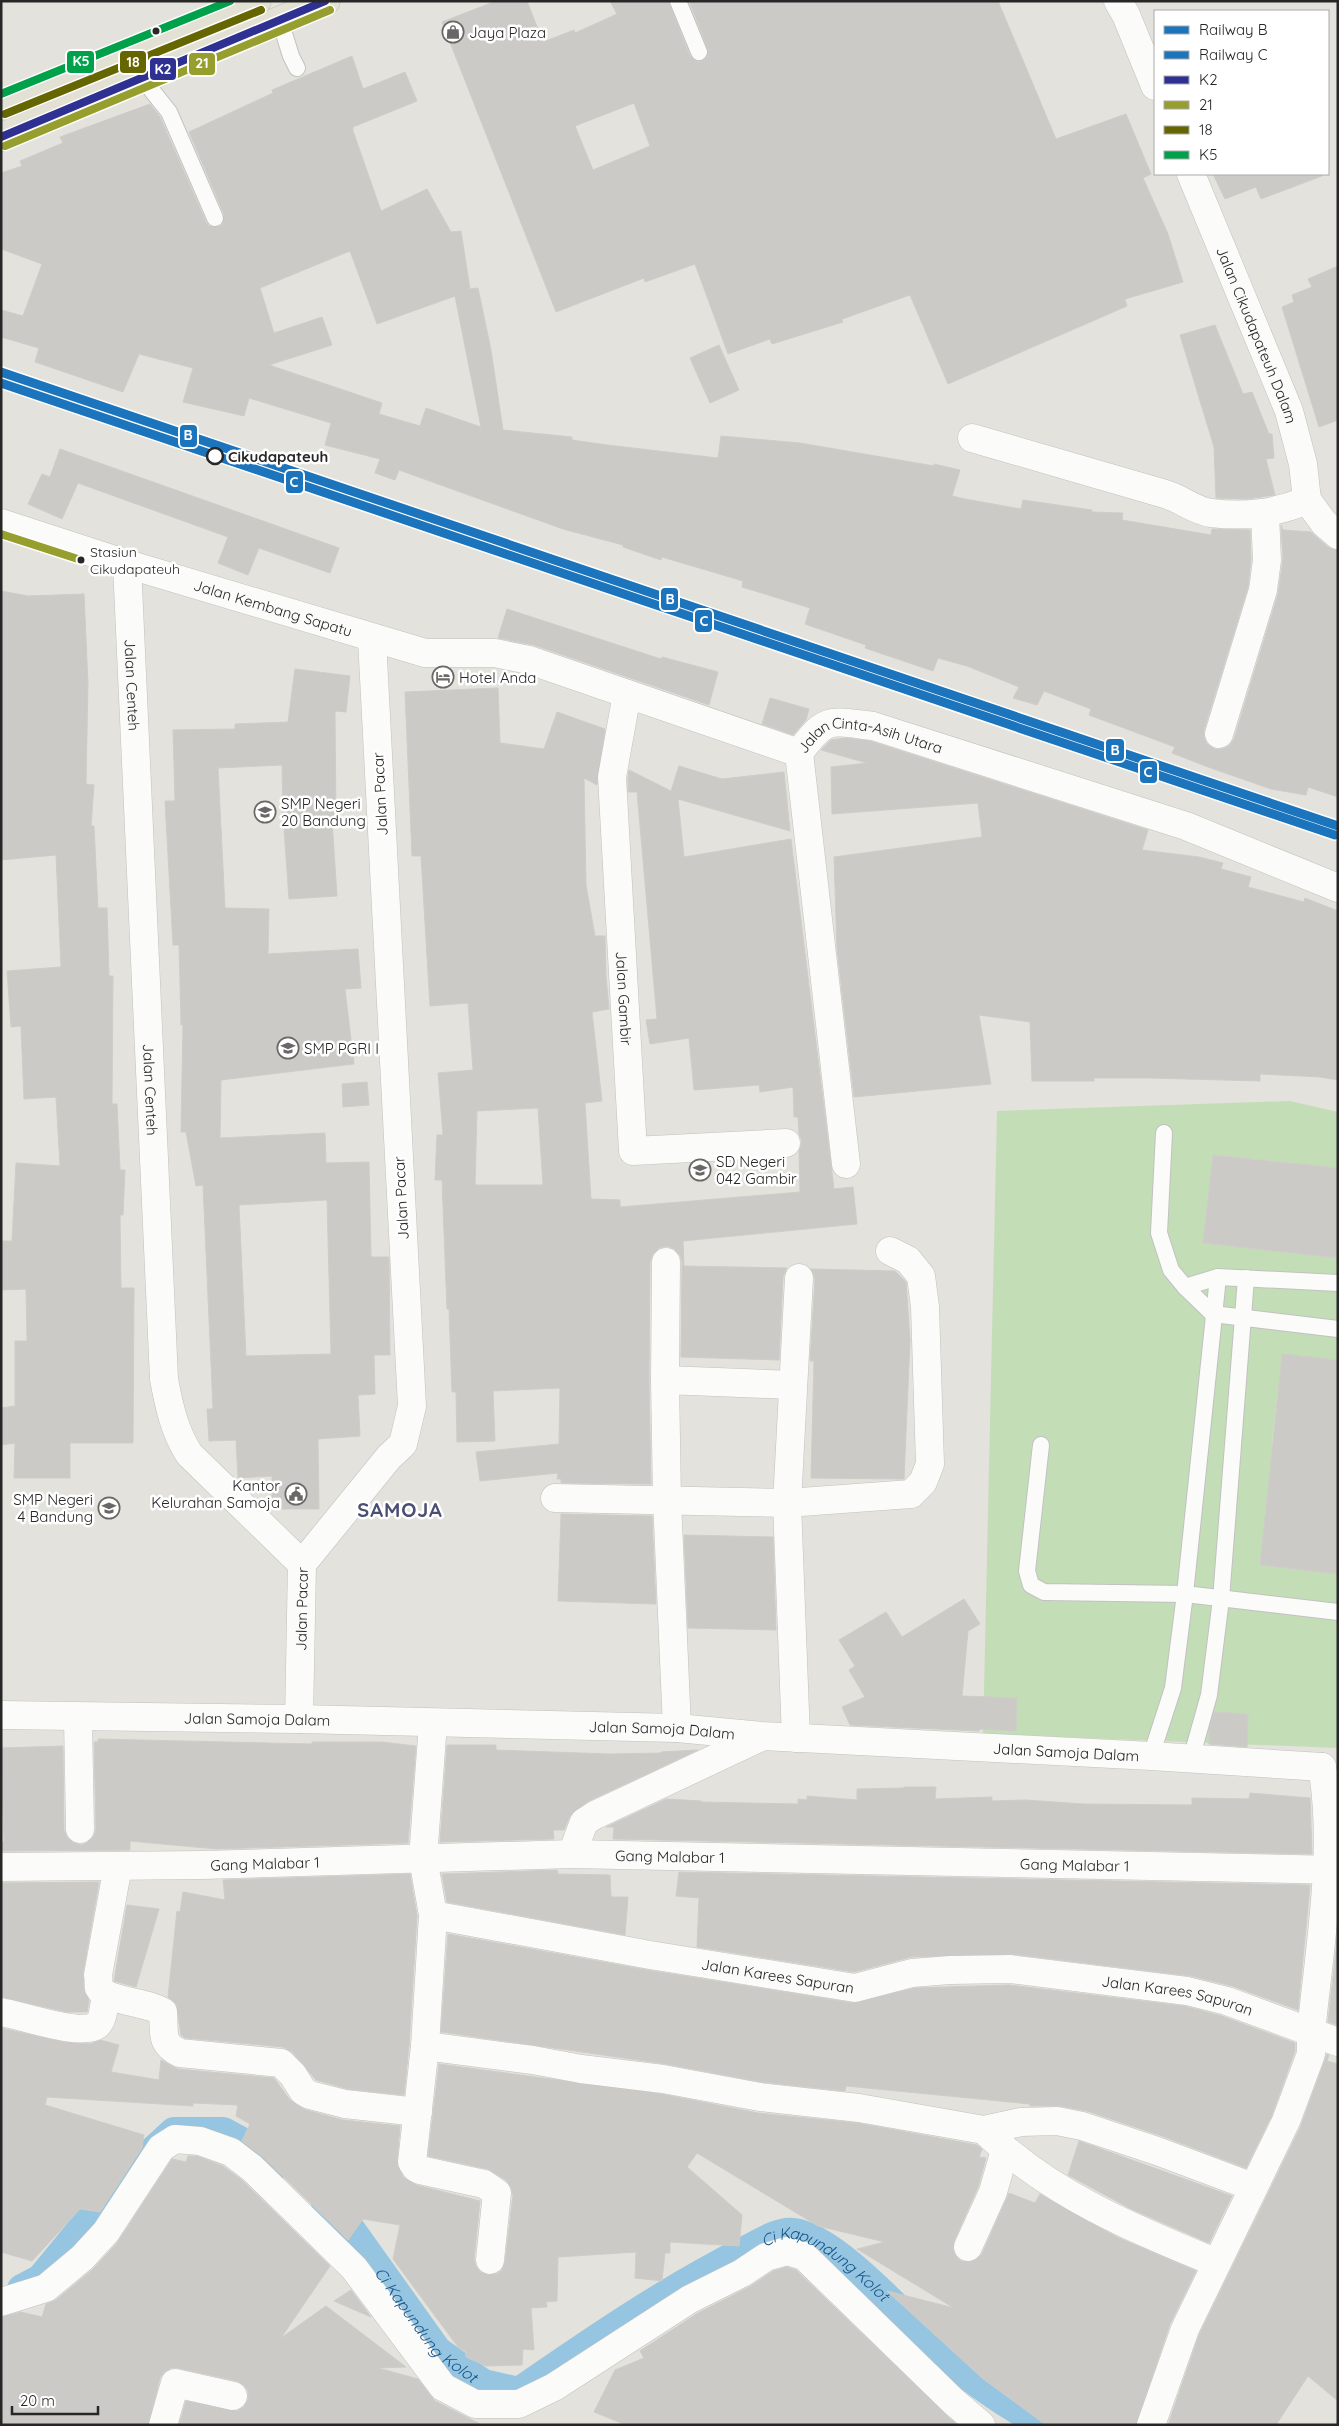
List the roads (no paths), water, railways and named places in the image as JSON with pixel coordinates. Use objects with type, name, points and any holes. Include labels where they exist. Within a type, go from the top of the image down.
[{"type":"main road","points":[[1,105],[257,1]]},
{"type":"main road","points":[[1,137],[326,1]]},
{"type":"street","points":[[1118,1],[1126,15],[1154,84]]},
{"type":"street","name":"Jalan Cikudapateuh Dalam","points":[[1191,175],[1289,411],[1303,464],[1307,500]]},
{"type":"street","points":[[972,438],[1175,497],[1207,513],[1235,516],[1265,514],[1288,509],[1307,500],[1324,523],[1338,535]]},
{"type":"street","points":[[1219,734],[1263,590],[1267,560],[1265,514]]},
{"type":"street","name":"Jalan Kembang Sapatu","points":[[1,522],[127,564],[372,639]]},
{"type":"street","name":"Jalan Centeh","points":[[127,564],[164,1379],[170,1414],[178,1437],[189,1454],[302,1564]]},
{"type":"street","name":"Jalan Cinta-Asih Utara","points":[[372,639],[425,653],[504,655],[529,660],[799,753],[816,729],[831,722],[873,726],[1186,826],[1338,888]]},
{"type":"street","name":"Jalan Pacar","points":[[299,1719],[302,1564],[389,1457],[403,1444],[412,1406],[372,639]]},
{"type":"street","name":"Jalan Gambir","points":[[627,694],[612,777],[633,1151],[786,1143]]},
{"type":"street","points":[[799,753],[846,1164]]},
{"type":"street","points":[[555,1498],[787,1503],[910,1494],[924,1482],[930,1464],[925,1307],[921,1276],[908,1260],[890,1252]]},
{"type":"street","points":[[666,1262],[667,1500],[677,1728]]},
{"type":"street","points":[[796,1738],[787,1503],[798,1278]]},
{"type":"street","points":[[665,1380],[793,1384]]},
{"type":"street","name":"Jalan Samoja Dalam","points":[[1,1716],[299,1719],[677,1728],[762,1736],[1191,1759],[1330,1759]]},
{"type":"street","points":[[78,1718],[80,1829]]},
{"type":"street","points":[[433,1723],[423,1858],[433,1915],[425,2046],[412,2155],[416,2168],[484,2184],[497,2193],[490,2260]]},
{"type":"street","points":[[572,1854],[584,1822],[595,1815],[762,1736]]},
{"type":"street","points":[[1151,2425],[1185,2329],[1286,2121],[1311,2054],[1311,2033],[1332,1870],[1326,1785],[1330,1759]]},
{"type":"street","name":"Gang Malabar 1","points":[[1,1867],[118,1866],[572,1854],[1332,1870]]},
{"type":"street","points":[[118,1866],[98,1975],[99,1987],[106,1995],[155,2006],[163,2012],[166,2043],[171,2049],[180,2053],[280,2063],[293,2075],[302,2092],[310,2096],[345,2104],[418,2112]]},
{"type":"street","name":"Jalan Karees Sapuran","points":[[433,1915],[650,1955],[855,1988],[912,1973],[1010,1969],[1187,1991],[1211,1997],[1338,2042]]},
{"type":"street","points":[[1,2012],[48,2025],[87,2028],[96,2025],[100,2019],[106,1995]]},
{"type":"street","points":[[425,2046],[663,2079],[752,2095],[859,2108],[984,2130],[1040,2120],[1082,2126],[1253,2187]]},
{"type":"street","points":[[984,2130],[1005,2150],[1045,2179],[1091,2206],[1140,2232],[1217,2263]]},
{"type":"street","points":[[1,2302],[46,2288],[82,2258],[106,2232],[161,2148],[175,2139],[200,2141],[231,2152],[252,2168],[354,2268],[444,2387],[475,2404],[519,2404],[554,2386],[613,2350],[690,2298],[742,2273],[766,2257],[787,2251],[804,2256],[954,2402],[981,2425]]},
{"type":"street","points":[[968,2247],[993,2192],[1005,2150]]},
{"type":"street","points":[[163,2425],[175,2383],[233,2396]]},
{"type":"lane","points":[[678,1],[699,52]]},
{"type":"lane","points":[[280,21],[291,56],[297,68]]},
{"type":"lane","points":[[142,78],[169,112],[215,218]]},
{"type":"lane","points":[[1164,1134],[1159,1233],[1171,1270],[1185,1287],[1213,1314],[1338,1329]]},
{"type":"lane","points":[[1185,1287],[1218,1277],[1338,1283]]},
{"type":"lane","points":[[1151,1756],[1173,1688],[1185,1594],[1218,1277]]},
{"type":"lane","points":[[1191,1759],[1209,1695],[1221,1598],[1246,1278]]},
{"type":"lane","points":[[1041,1445],[1027,1570],[1030,1585],[1044,1592],[1185,1594],[1338,1612]]},
{"type":"waterway","name":"Ci Kapundung Kolot","points":[[22,2289],[41,2279],[123,2179],[174,2132],[223,2132],[280,2163]]},
{"type":"waterway","name":"Ci Kapundung Kolot","points":[[326,2203],[340,2215],[437,2351],[483,2384],[519,2392],[659,2299],[717,2265],[769,2238],[793,2233],[812,2239],[833,2252],[880,2291],[961,2370],[991,2392],[1043,2425]]},
{"type":"rail line","name":"B","points":[[1,372],[1338,826]]},
{"type":"rail line","name":"C","points":[[1,383],[1335,835]]},
{"type":"place","name":"Jaya Plaza","points":[[453,32]]},
{"type":"place","name":"Cikudapateuh","points":[[215,456]]},
{"type":"place","name":"Stasiun Cikudapateuh","points":[[81,560]]},
{"type":"place","name":"Hotel Anda","points":[[443,677]]},
{"type":"place","name":"SMP Negeri 20 Bandung","points":[[265,812]]},
{"type":"place","name":"SMP PGRI I","points":[[288,1048]]},
{"type":"place","name":"SD Negeri 042 Gambir","points":[[700,1170]]},
{"type":"place","name":"Kantor Kelurahan Samoja","points":[[296,1494]]},
{"type":"place","name":"SMP Negeri 4 Bandung","points":[[109,1508]]},
{"type":"district","name":"SAMOJA","points":[[400,1509]]}]
